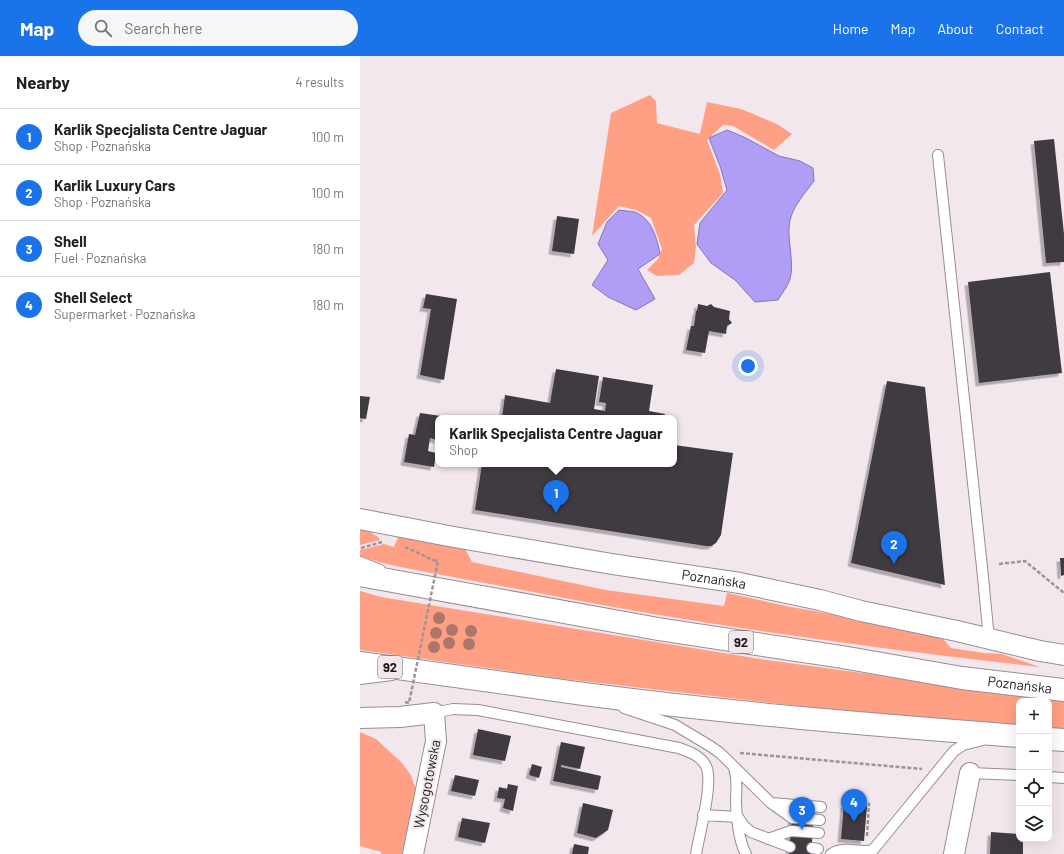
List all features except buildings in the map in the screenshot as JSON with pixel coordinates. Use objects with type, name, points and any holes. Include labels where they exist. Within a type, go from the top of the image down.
[{"type":"main road","name":"Poznańska","points":[[360,575],[658,629],[842,657],[962,678],[1064,690]]},
{"type":"main road","name":"92","points":[[360,663],[585,694],[745,712],[1016,738]]},
{"type":"main road","points":[[1052,739],[1064,740]]},
{"type":"street","name":"Poznańska","points":[[360,519],[454,537],[604,562],[740,582],[862,611],[1064,655]]},
{"type":"street","points":[[360,718],[400,717],[434,713]]},
{"type":"street","name":"Wysogotowska","points":[[413,854],[436,741],[434,713]]},
{"type":"street","points":[[954,854],[970,773]]},
{"type":"lane","points":[[938,156],[982,560],[989,639]]},
{"type":"lane","points":[[360,562],[419,585]]},
{"type":"lane","points":[[360,679],[420,671]]},
{"type":"lane","points":[[585,694],[675,725],[720,754],[771,803],[792,818],[820,820]]},
{"type":"lane","points":[[434,713],[466,709],[478,710],[679,748],[696,754],[706,766],[710,780],[696,854]]},
{"type":"lane","points":[[831,854],[840,850],[865,852],[873,850],[910,803],[954,752],[963,745],[983,740],[1016,738]]},
{"type":"lane","points":[[734,768],[737,782],[736,802],[740,838],[746,854]]},
{"type":"lane","points":[[970,773],[1016,775]]},
{"type":"lane","points":[[1052,777],[1064,778]]},
{"type":"lane","points":[[771,803],[821,807]]},
{"type":"lane","points":[[703,815],[738,817]]},
{"type":"lane","points":[[738,817],[744,826],[751,832],[790,847]]},
{"type":"lane","points":[[768,839],[791,831],[819,833]]},
{"type":"path","points":[[360,548],[385,540]]},
{"type":"path","points":[[402,546],[438,561],[409,703],[405,702]]},
{"type":"path","points":[[999,564],[1025,561],[1064,592]]},
{"type":"path","points":[[720,754],[745,754],[938,771]]},
{"type":"path","points":[[865,852],[869,803]]},
{"type":"shaded area","points":[[650,95],[656,101],[657,123],[700,134],[707,102],[741,109],[777,124],[792,134],[774,150],[733,126],[723,125],[707,140],[720,174],[723,193],[694,225],[696,247],[694,263],[679,275],[657,276],[647,270],[658,259],[662,249],[651,218],[636,210],[619,206],[592,236],[611,113]]},
{"type":"shaded area","points":[[727,130],[744,137],[779,156],[800,161],[813,168],[814,181],[797,204],[790,220],[789,234],[792,265],[790,279],[778,300],[755,302],[735,280],[711,263],[697,244],[700,223],[727,190],[720,166],[709,138]]},
{"type":"shaded area","points":[[619,210],[635,212],[646,219],[653,230],[660,254],[638,269],[655,299],[636,310],[608,297],[592,285],[608,260],[598,244],[607,222]]},
{"type":"shaded area","points":[[360,526],[378,537],[380,540],[360,545]]},
{"type":"shaded area","points":[[399,535],[465,549],[472,562],[606,590],[724,606],[727,593],[791,607],[890,624],[940,635],[951,648],[1002,654],[1040,667],[853,644],[666,616],[605,606],[408,568],[379,562],[360,556],[360,550],[384,544],[394,547]]},
{"type":"shaded area","points":[[360,591],[381,597],[760,659],[971,688],[1064,699],[1064,731],[1052,730],[1052,698],[1016,698],[1016,728],[859,715],[815,708],[565,679],[360,650]]},
{"type":"shaded area","points":[[360,732],[376,739],[401,762],[411,775],[416,790],[402,854],[381,854],[381,852],[360,846]]},
{"type":"place","name":"Karlik Specjalista Centre Jaguar","points":[[556,513]]},
{"type":"place","name":"Karlik Luxury Cars","points":[[894,564]]},
{"type":"place","name":"Shell Select","points":[[854,822]]},
{"type":"place","name":"Shell","points":[[802,830]]}]
